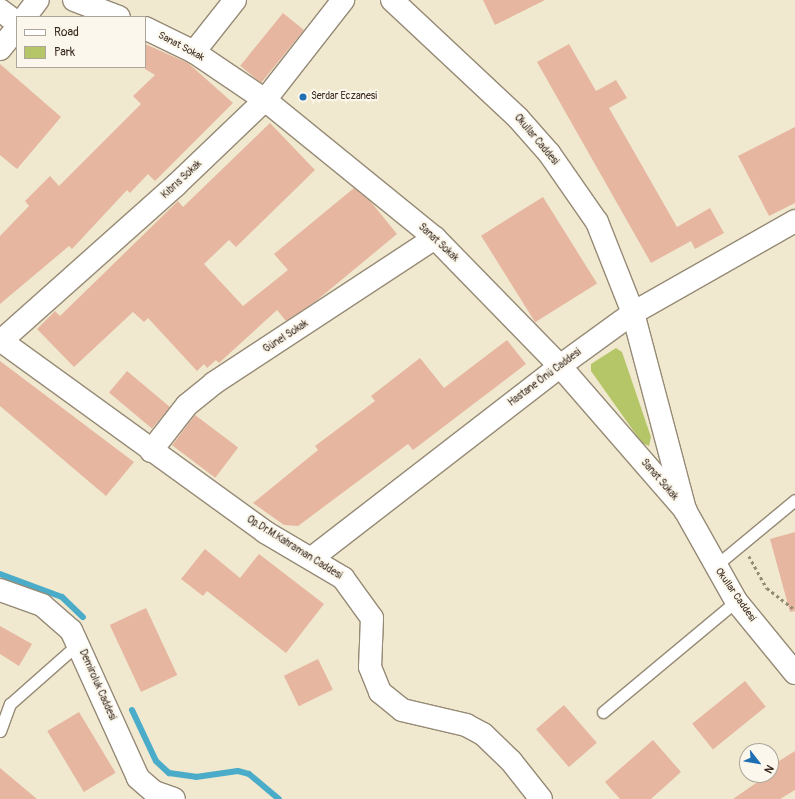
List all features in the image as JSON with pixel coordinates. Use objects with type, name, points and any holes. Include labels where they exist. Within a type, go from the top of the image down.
[{"type":"street","points":[[26,16],[38,0]]},
{"type":"street","points":[[74,0],[121,11]]},
{"type":"street","points":[[194,52],[235,0]]},
{"type":"street","name":"Kıbrıs Sokak","points":[[1,340],[164,196],[265,100],[343,0]]},
{"type":"street","name":"Okullar Caddesi","points":[[392,0],[494,93],[549,153],[597,222],[633,313],[685,510],[714,567],[736,601],[795,673]]},
{"type":"street","points":[[0,10],[16,23]]},
{"type":"street","name":"Sanat Sokak","points":[[146,28],[194,52],[265,100],[435,238],[560,366],[685,510]]},
{"type":"street","points":[[0,49],[16,29]]},
{"type":"street","name":"Hastane Önü Caddesi","points":[[312,558],[560,366],[633,313],[795,222]]},
{"type":"street","name":"Günel Sokak","points":[[151,451],[187,405],[214,383],[435,238]]},
{"type":"street","name":"Op.Dr.M.Kahraman Caddesi","points":[[1,340],[151,451],[264,532],[312,558],[342,578],[372,618],[370,667],[380,692],[402,710],[466,725],[483,734],[511,761],[540,799]]},
{"type":"street","name":"Demiroluk Caddesi","points":[[0,590],[23,596],[57,615],[79,643],[138,778],[154,792],[174,799]]},
{"type":"lane","points":[[714,567],[795,500]]},
{"type":"lane","points":[[604,712],[736,601]]},
{"type":"lane","points":[[0,731],[10,704],[79,643]]},
{"type":"path","points":[[742,544],[767,588],[795,610]]},
{"type":"green space","points":[[616,348],[622,352],[651,437],[649,446],[642,443],[591,371],[591,364]]},
{"type":"building","points":[[483,0],[545,0],[495,25]]},
{"type":"building","points":[[283,13],[304,30],[261,83],[240,66]]},
{"type":"building","points":[[146,44],[188,63],[233,103],[155,181],[148,174],[130,193],[127,190],[72,249],[69,246],[0,304],[0,236],[29,206],[25,201],[50,176],[59,186],[141,104],[133,96],[155,75],[145,69]]},
{"type":"building","points":[[569,44],[596,91],[616,80],[627,98],[609,108],[677,227],[710,208],[724,233],[695,249],[691,241],[651,263],[537,62]]},
{"type":"building","points":[[0,64],[61,117],[17,169],[0,155]]},
{"type":"building","points":[[270,123],[315,170],[236,247],[229,240],[204,264],[243,306],[288,270],[274,254],[354,188],[371,202],[397,234],[316,301],[286,321],[277,310],[219,363],[216,360],[207,368],[204,364],[197,371],[148,318],[144,322],[133,312],[74,367],[37,329],[55,311],[60,316],[178,201],[183,207]]},
{"type":"building","points":[[795,127],[795,203],[769,216],[738,156]]},
{"type":"building","points":[[543,197],[597,284],[535,322],[481,236]]},
{"type":"building","points":[[507,340],[526,364],[413,450],[408,444],[298,526],[284,525],[253,503],[318,450],[315,446],[375,401],[371,396],[420,358],[444,388]]},
{"type":"building","points":[[0,361],[134,462],[106,496],[0,406]]},
{"type":"building","points":[[127,371],[170,407],[152,428],[109,392]]},
{"type":"building","points":[[195,415],[238,447],[215,478],[172,445]]},
{"type":"building","points":[[795,532],[795,611],[790,612],[770,539]]},
{"type":"building","points":[[205,549],[240,578],[259,554],[324,604],[286,653],[207,591],[203,596],[181,579]]},
{"type":"building","points":[[146,608],[177,675],[141,692],[110,625]]},
{"type":"building","points":[[0,626],[32,644],[19,666],[0,654]]},
{"type":"building","points":[[318,659],[333,690],[299,706],[284,676]]},
{"type":"building","points":[[745,681],[766,707],[713,749],[692,724]]},
{"type":"building","points":[[564,705],[597,743],[569,767],[536,729]]},
{"type":"building","points":[[79,712],[116,773],[84,792],[47,731]]},
{"type":"building","points":[[653,740],[681,772],[651,799],[620,799],[605,782]]},
{"type":"building","points":[[795,751],[795,790],[780,799],[733,799],[756,783],[779,783],[779,761]]},
{"type":"building","points":[[0,768],[37,799],[0,799]]},
{"type":"waterway","points":[[0,574],[62,597],[83,617]]},
{"type":"waterway","points":[[132,710],[156,761],[169,773],[196,777],[238,771],[249,774],[279,799]]},
{"type":"place","name":"Serdar Eczanesi","points":[[303,97]]}]
